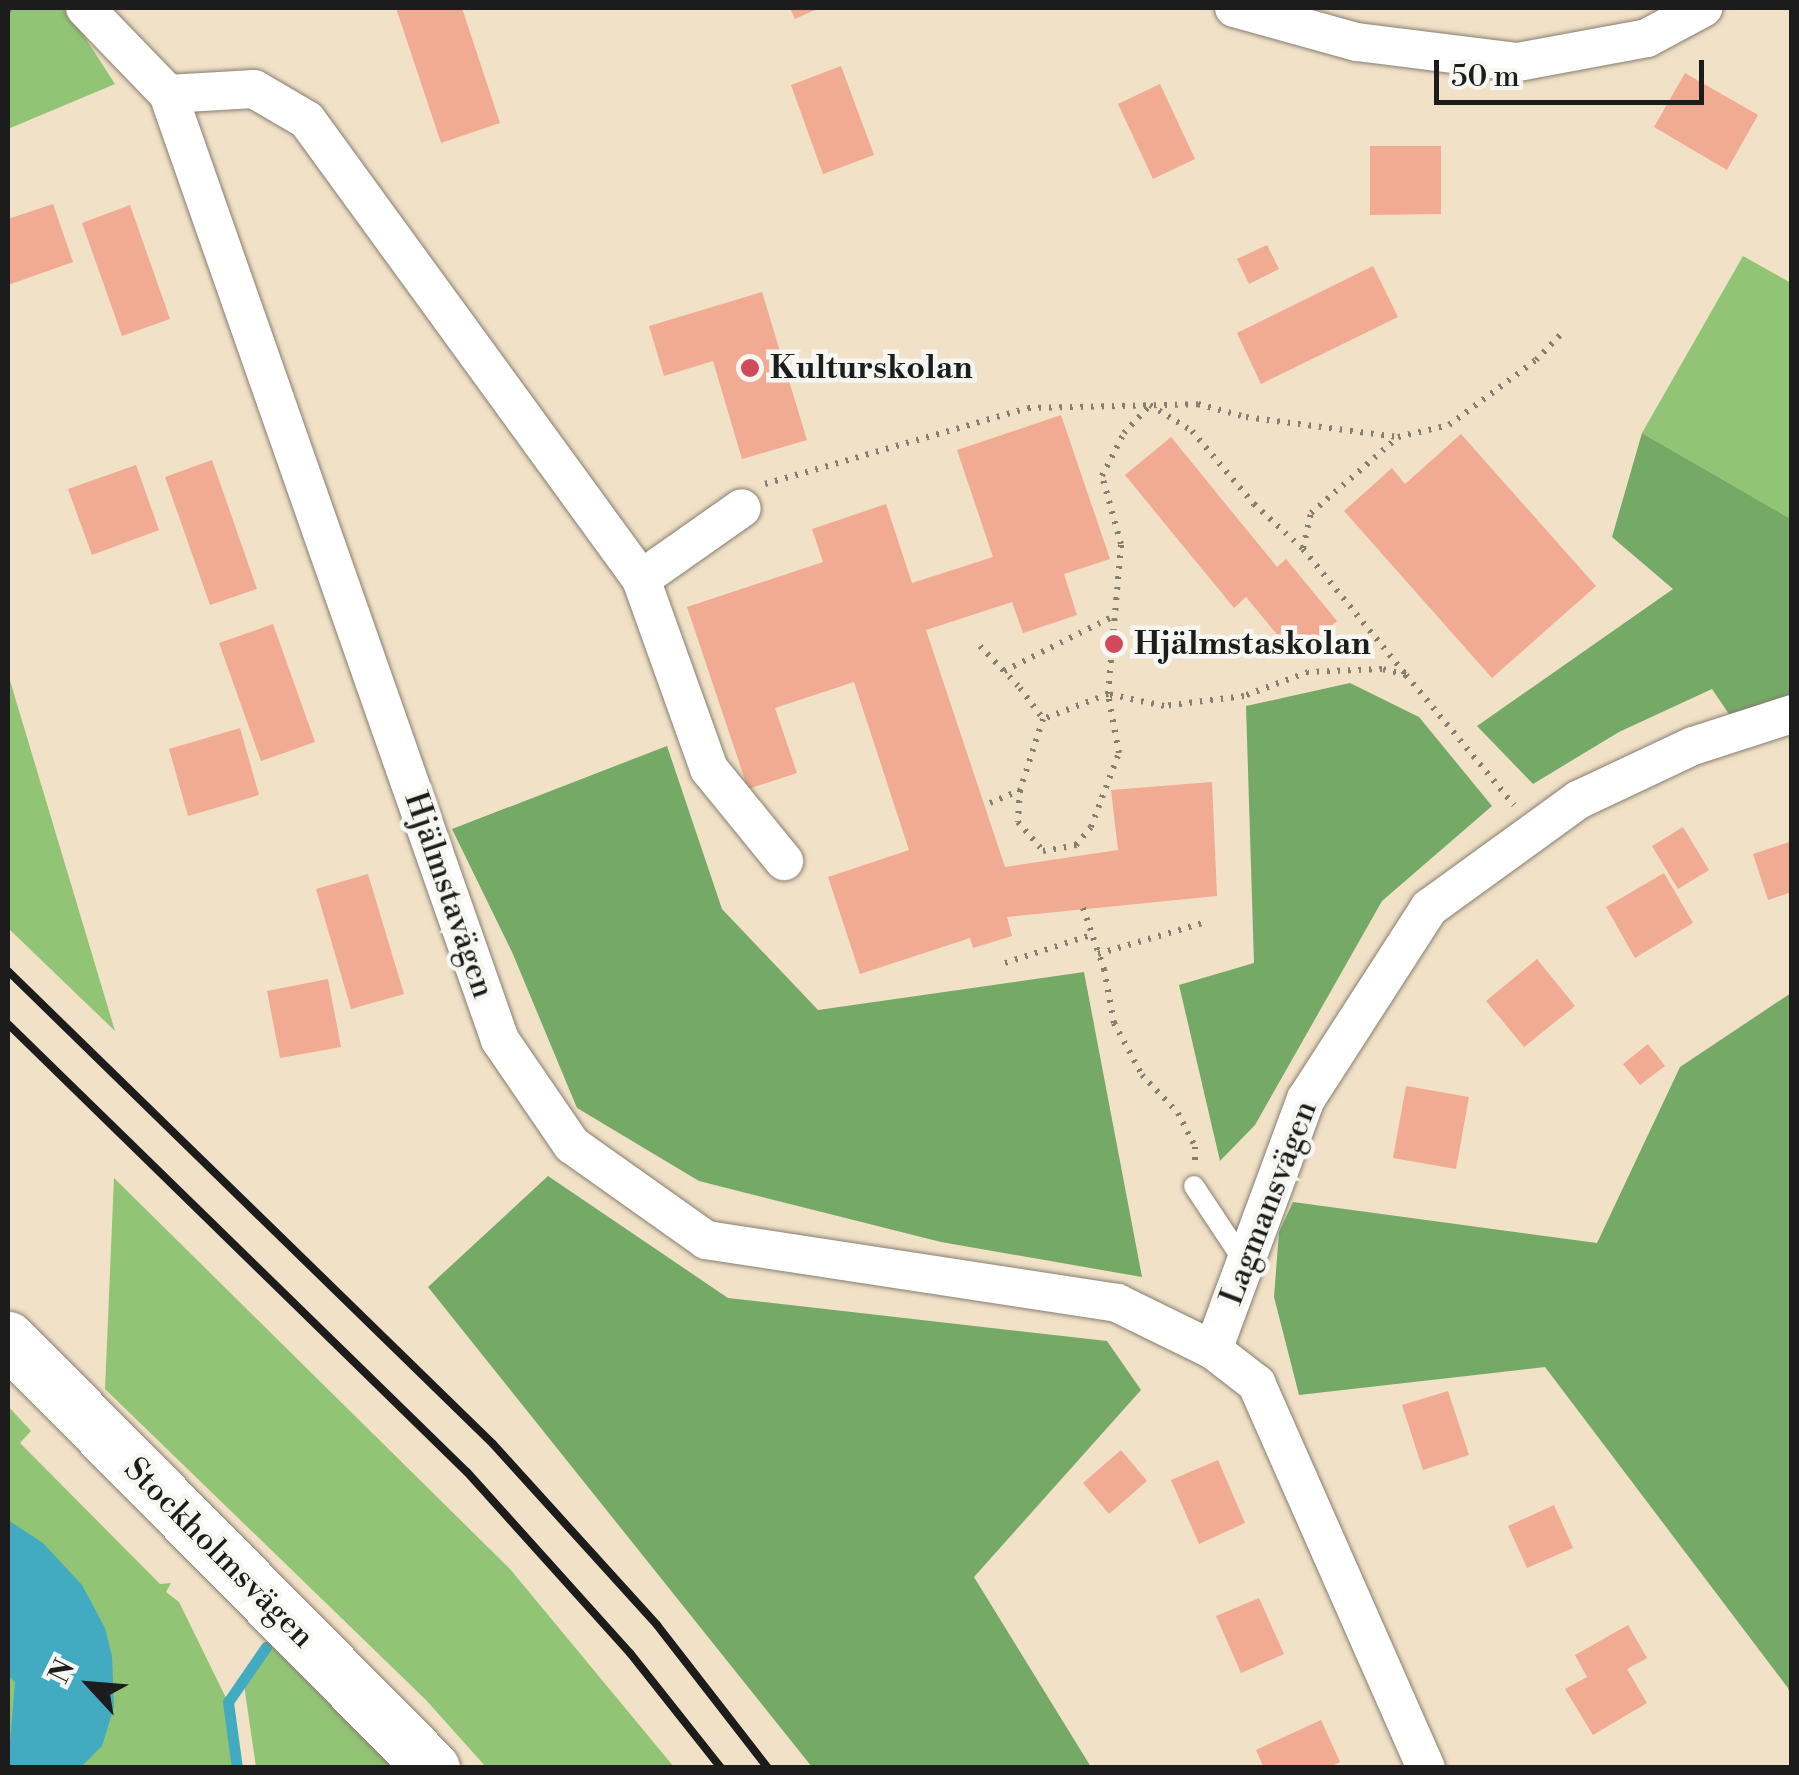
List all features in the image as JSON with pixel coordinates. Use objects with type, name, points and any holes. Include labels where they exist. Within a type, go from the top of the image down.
[{"type":"main road","name":"Stockholmsvägen","points":[[8,1339],[432,1768]]},
{"type":"street","name":"Hjälmstavägen","points":[[85,8],[168,94],[500,1040],[572,1145],[706,1240],[1117,1304],[1213,1350]]},
{"type":"street","points":[[1234,8],[1358,42],[1518,62],[1647,38],[1703,8]]},
{"type":"street","points":[[168,94],[254,89],[307,120],[641,579],[709,769],[784,861]]},
{"type":"street","points":[[641,579],[742,508]]},
{"type":"street","name":"Lagmansvägen","points":[[1213,1350],[1306,1098],[1429,908],[1578,800],[1694,746],[1792,714]]},
{"type":"street","points":[[1213,1350],[1258,1384],[1426,1768]]},
{"type":"lane","points":[[1194,1186],[1245,1263]]},
{"type":"path","points":[[742,508],[769,480],[1028,408],[1198,404],[1246,417],[1398,437],[1449,425],[1536,360],[1560,336]]},
{"type":"path","points":[[1150,406],[1192,431],[1254,504],[1302,549],[1533,832]]},
{"type":"path","points":[[1076,856],[1076,845],[1090,828],[1119,753],[1108,694],[1121,544],[1102,476],[1124,432],[1150,406]]},
{"type":"path","points":[[1302,549],[1311,513],[1398,437]]},
{"type":"path","points":[[1004,671],[1117,614]]},
{"type":"path","points":[[980,646],[1043,719]]},
{"type":"path","points":[[1043,719],[1108,694],[1164,706],[1244,696],[1308,672],[1382,669],[1406,675]]},
{"type":"path","points":[[1043,719],[1020,790],[1018,822],[1044,851],[1076,845]]},
{"type":"path","points":[[990,803],[1020,790]]},
{"type":"path","points":[[1083,908],[1114,1022],[1142,1075],[1178,1114],[1195,1147],[1194,1186]]},
{"type":"path","points":[[1098,954],[1206,922]]},
{"type":"path","points":[[1006,964],[1091,935]]},
{"type":"green space","points":[[8,8],[66,8],[115,84],[8,129]]},
{"type":"green space","points":[[1743,256],[1791,283],[1791,519],[1642,433]]},
{"type":"green space","points":[[1642,433],[1791,519],[1791,701],[1731,717],[1712,689],[1619,732],[1533,784],[1477,726],[1673,589],[1612,537]]},
{"type":"green space","points":[[8,674],[115,1031],[8,928]]},
{"type":"green space","points":[[1350,683],[1419,717],[1492,806],[1382,901],[1255,1125],[1220,1161],[1179,985],[1254,963],[1246,706]]},
{"type":"green space","points":[[667,746],[722,909],[818,1010],[1084,972],[1142,1277],[941,1242],[699,1181],[577,1108],[512,952],[452,829]]},
{"type":"green space","points":[[1792,993],[1791,1698],[1788,1688],[1545,1367],[1299,1395],[1274,1297],[1279,1232],[1293,1202],[1597,1243],[1680,1067]]},
{"type":"green space","points":[[548,1176],[728,1298],[1107,1341],[1141,1390],[974,1577],[1091,1767],[812,1767],[428,1287]]},
{"type":"green space","points":[[114,1178],[510,1569],[674,1767],[486,1767],[426,1700],[105,1389]]},
{"type":"green space","points":[[8,1406],[31,1431],[20,1443],[160,1584],[171,1583],[166,1592],[179,1602],[228,1702],[237,1767],[8,1767]]},
{"type":"green space","points":[[271,1643],[400,1767],[256,1767],[244,1685]]},
{"type":"water","points":[[8,1520],[43,1543],[82,1585],[105,1628],[112,1656],[114,1707],[102,1746],[81,1767],[8,1767],[15,1682],[8,1675]]},
{"type":"building","points":[[396,8],[462,8],[500,123],[441,143]]},
{"type":"building","points":[[790,8],[819,8],[795,19]]},
{"type":"building","points":[[841,66],[874,155],[823,174],[791,85]]},
{"type":"building","points":[[1685,73],[1758,115],[1727,170],[1654,127]]},
{"type":"building","points":[[1160,84],[1195,159],[1153,179],[1118,104]]},
{"type":"building","points":[[1370,146],[1441,146],[1441,214],[1370,215]]},
{"type":"building","points":[[53,204],[73,262],[8,285],[8,219]]},
{"type":"building","points":[[130,205],[170,319],[122,336],[82,223]]},
{"type":"building","points":[[1267,245],[1279,269],[1249,284],[1237,259]]},
{"type":"building","points":[[1373,266],[1398,317],[1261,384],[1237,333]]},
{"type":"building","name":"Kulturskolan","points":[[762,292],[807,440],[742,459],[713,361],[664,376],[649,326]]},
{"type":"building","points":[[1061,415],[1110,559],[1064,574],[1077,615],[1023,633],[1012,602],[926,630],[1005,867],[1118,850],[1111,790],[1212,782],[1217,896],[1007,917],[1012,936],[973,948],[970,938],[860,974],[828,877],[909,850],[854,682],[775,708],[797,773],[748,789],[687,607],[823,562],[812,529],[886,504],[912,583],[993,557],[957,450]]},
{"type":"building","name":"Hjälmstaskolan","points":[[1461,434],[1596,586],[1492,678],[1344,511],[1392,468],[1405,484]]},
{"type":"building","name":"Hjälmstaskolan","points":[[1171,437],[1277,567],[1286,559],[1337,621],[1295,656],[1246,597],[1234,608],[1125,475]]},
{"type":"building","points":[[212,460],[257,589],[210,605],[165,477]]},
{"type":"building","points":[[136,465],[159,530],[92,555],[68,489]]},
{"type":"building","points":[[273,624],[315,742],[261,761],[219,643]]},
{"type":"building","points":[[240,728],[259,795],[188,816],[169,749]]},
{"type":"building","points":[[1683,827],[1709,870],[1678,889],[1652,846]]},
{"type":"building","points":[[1792,841],[1792,892],[1768,900],[1753,854]]},
{"type":"building","points":[[1664,873],[1693,923],[1635,958],[1606,907]]},
{"type":"building","points":[[368,874],[404,994],[351,1009],[316,889]]},
{"type":"building","points":[[1537,959],[1575,1006],[1524,1047],[1486,1001]]},
{"type":"building","points":[[328,979],[341,1047],[280,1058],[267,991]]},
{"type":"building","points":[[1648,1044],[1665,1066],[1640,1085],[1623,1064]]},
{"type":"building","points":[[1406,1086],[1469,1097],[1456,1169],[1393,1158]]},
{"type":"building","points":[[1448,1391],[1469,1455],[1423,1470],[1402,1405]]},
{"type":"building","points":[[1121,1450],[1147,1481],[1109,1514],[1083,1483]]},
{"type":"building","points":[[1218,1460],[1245,1523],[1199,1544],[1171,1480]]},
{"type":"building","points":[[1554,1505],[1573,1548],[1527,1568],[1508,1526]]},
{"type":"building","points":[[1259,1598],[1284,1654],[1241,1673],[1216,1616]]},
{"type":"building","points":[[1628,1625],[1647,1658],[1627,1669],[1647,1703],[1593,1735],[1565,1689],[1587,1677],[1575,1655]]},
{"type":"building","points":[[1321,1720],[1340,1762],[1328,1768],[1264,1768],[1256,1750]]},
{"type":"waterway","points":[[237,1768],[228,1702],[266,1647]]},
{"type":"railway","points":[[8,971],[493,1444],[657,1625],[768,1768]]},
{"type":"railway","points":[[8,1024],[467,1472],[630,1653],[721,1768]]},
{"type":"place","name":"Kulturskolan","points":[[750,368]]},
{"type":"place","name":"Hjälmstaskolan","points":[[1114,644]]}]
